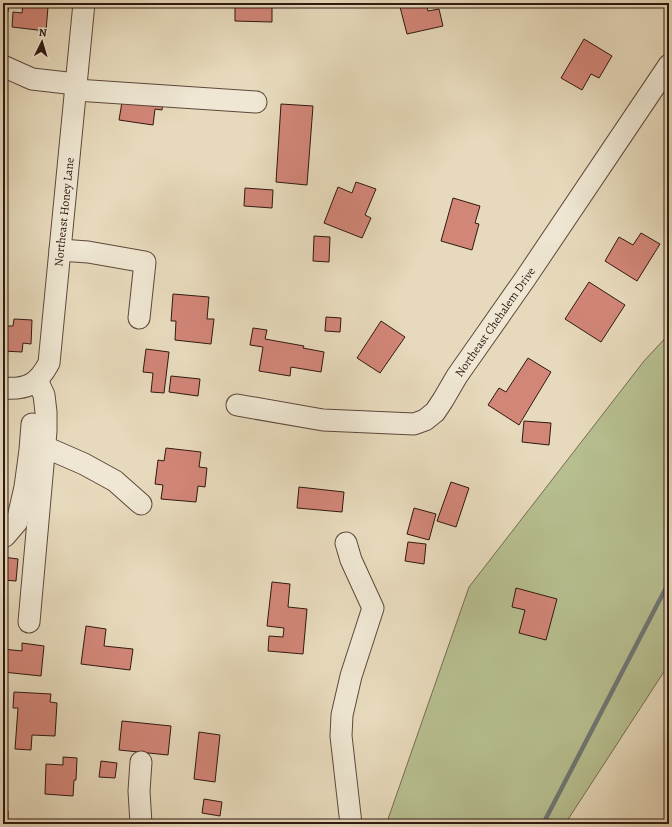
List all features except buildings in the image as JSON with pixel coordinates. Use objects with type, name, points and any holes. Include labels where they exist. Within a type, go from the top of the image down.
[{"type":"street","name":"Northeast Honey Lane","points":[[34,382],[42,376],[49,363],[84,3]]},
{"type":"street","name":"Northeast Chehalem Drive","points":[[237,405],[323,420],[401,424],[414,424],[425,420],[435,412],[669,65]]},
{"type":"street","points":[[3,66],[32,79],[76,87],[256,102]]},
{"type":"street","points":[[60,250],[88,252],[145,262],[139,318]]},
{"type":"street","points":[[3,388],[27,387],[34,382]]},
{"type":"street","points":[[29,622],[45,447],[46,412],[44,395],[34,382]]},
{"type":"street","points":[[3,537],[17,522],[25,487],[30,450],[34,382]]},
{"type":"street","points":[[45,447],[84,464],[115,481],[141,504]]},
{"type":"street","points":[[346,543],[351,560],[373,608],[350,676],[342,715],[341,736],[351,824]]},
{"type":"street","points":[[141,762],[139,791],[141,824]]},
{"type":"green space","points":[[669,334],[669,664],[565,824],[385,824],[387,822],[469,587],[644,361]]},
{"type":"waterway","points":[[543,824],[669,582]]}]
